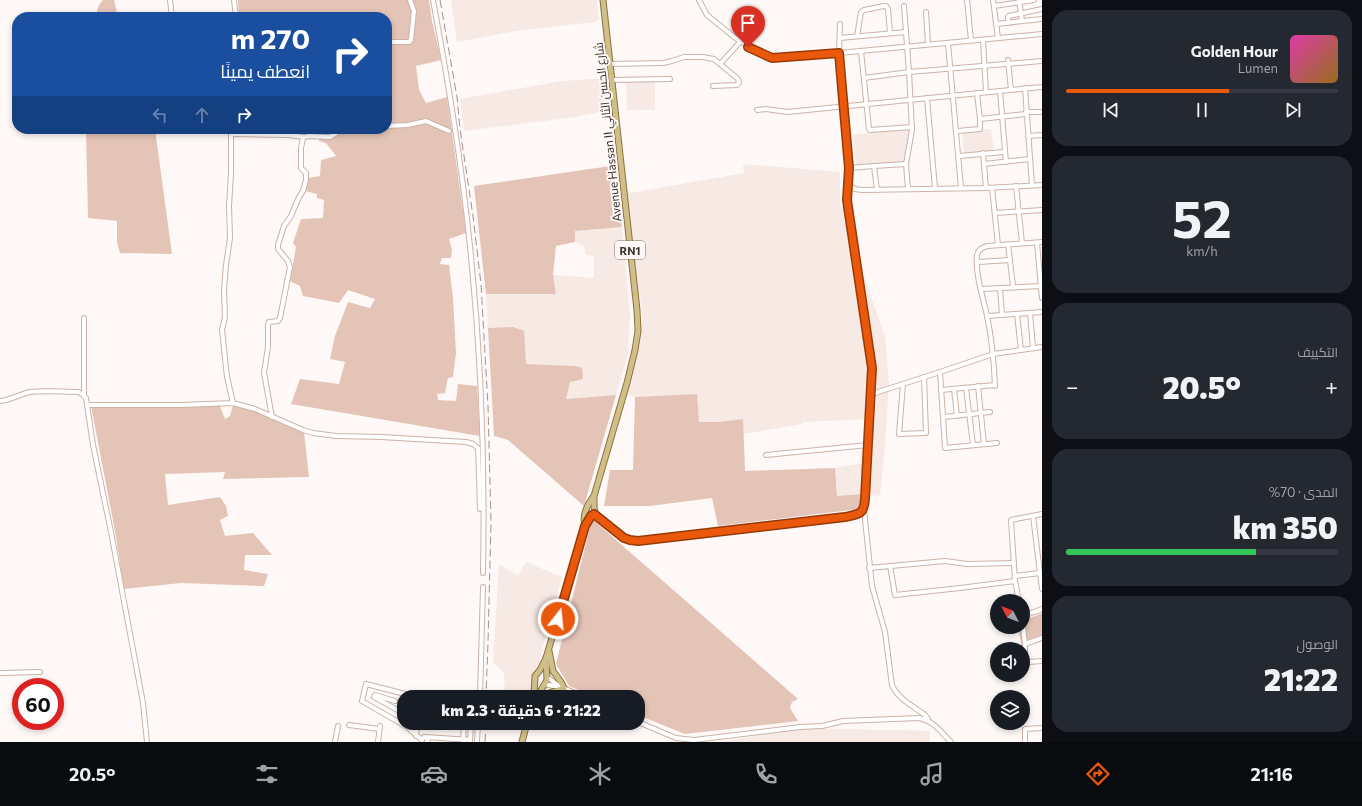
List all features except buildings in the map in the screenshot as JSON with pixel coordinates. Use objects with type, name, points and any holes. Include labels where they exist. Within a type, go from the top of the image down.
[{"type":"main road","name":"Avenue Hassan II شارع الحسن الثاني","points":[[591,506],[627,383],[638,331],[637,310],[603,0]]},
{"type":"main road","points":[[535,690],[535,676],[549,650],[585,526],[595,510],[591,506],[585,509],[585,526]]},
{"type":"main road","points":[[585,514],[588,516],[593,515]]},
{"type":"main road","points":[[549,650],[553,671],[562,683],[562,687],[556,690]]},
{"type":"main road","points":[[540,690],[547,680],[546,658]]},
{"type":"main road","points":[[538,672],[543,672],[547,676]]},
{"type":"main road","points":[[535,682],[539,685],[544,684]]},
{"type":"main road","points":[[522,742],[525,730]]},
{"type":"street","points":[[170,0],[171,12]]},
{"type":"street","points":[[234,0],[235,12]]},
{"type":"street","points":[[392,42],[410,42],[412,40],[414,11],[410,0]]},
{"type":"street","points":[[433,0],[454,117],[467,219],[477,321],[482,423],[483,573]]},
{"type":"street","points":[[699,0],[705,12],[711,19],[740,42],[772,58],[1042,34]]},
{"type":"street","points":[[967,0],[971,40]]},
{"type":"street","points":[[993,0],[998,38]]},
{"type":"street","points":[[994,6],[1019,1],[1034,0]]},
{"type":"street","points":[[1019,1],[1022,21]]},
{"type":"street","points":[[857,36],[860,12],[884,6],[888,9],[890,33]]},
{"type":"street","points":[[904,6],[912,127],[912,135],[906,164],[908,189]]},
{"type":"street","points":[[1008,22],[1008,16],[1042,9]]},
{"type":"street","points":[[926,12],[928,44]]},
{"type":"street","points":[[996,24],[1042,19]]},
{"type":"street","points":[[840,24],[839,53],[849,168],[847,200],[871,357],[872,373],[872,394],[864,509],[869,568],[873,593],[885,632],[892,685],[897,693],[926,716],[929,721]]},
{"type":"street","points":[[840,38],[906,32]]},
{"type":"street","points":[[983,40],[986,92]]},
{"type":"street","points":[[720,64],[740,42]]},
{"type":"street","points":[[948,43],[954,96],[961,188]]},
{"type":"street","points":[[861,51],[868,128],[870,130],[912,127]]},
{"type":"street","points":[[610,64],[668,62],[684,57],[712,58],[738,79],[739,83],[737,85],[713,86]]},
{"type":"street","points":[[864,78],[909,72],[950,70],[1008,62],[1042,61]]},
{"type":"street","points":[[1008,62],[1011,90]]},
{"type":"street","points":[[612,80],[670,79]]},
{"type":"street","points":[[757,110],[766,109],[787,112],[1042,87]]},
{"type":"street","points":[[1025,88],[1032,185]]},
{"type":"street","points":[[1000,91],[1006,162]]},
{"type":"street","points":[[957,131],[980,129],[977,93]]},
{"type":"street","points":[[927,98],[935,188]]},
{"type":"street","points":[[980,119],[1042,112]]},
{"type":"street","points":[[392,126],[408,126],[426,121],[449,131]]},
{"type":"street","points":[[231,134],[229,206],[230,238],[224,290],[225,317],[222,330],[227,377],[233,404]]},
{"type":"street","points":[[274,134],[304,137],[330,137],[334,134]]},
{"type":"street","points":[[1028,136],[1042,135]]},
{"type":"street","points":[[272,417],[264,373],[268,347],[268,326],[270,322],[276,322],[279,319],[287,282],[290,264],[278,249],[278,245],[284,227],[303,191],[306,180],[306,173],[301,164],[300,148],[304,137]]},
{"type":"street","points":[[959,156],[1004,152]]},
{"type":"street","points":[[982,153],[986,188]]},
{"type":"street","points":[[984,164],[1030,159]]},
{"type":"street","points":[[849,168],[906,164]]},
{"type":"street","points":[[874,166],[877,190]]},
{"type":"street","points":[[848,183],[854,189],[877,190],[992,188],[1042,184]]},
{"type":"street","points":[[1016,186],[1022,243]]},
{"type":"street","points":[[992,188],[998,245]]},
{"type":"street","points":[[995,213],[1042,210]]},
{"type":"street","points":[[941,390],[995,385],[994,354],[988,316],[981,289],[977,255],[981,249],[988,246],[1040,242],[1042,298]]},
{"type":"street","points":[[1008,244],[1013,286]]},
{"type":"street","points":[[978,262],[1010,260]]},
{"type":"street","points":[[981,289],[1013,286],[1041,286]]},
{"type":"street","points":[[1000,288],[1002,315]]},
{"type":"street","points":[[988,316],[1042,312]]},
{"type":"street","points":[[1030,313],[1033,348]]},
{"type":"street","points":[[1017,314],[1021,350]]},
{"type":"street","points":[[84,318],[84,395],[88,406],[93,445],[143,703],[148,742]]},
{"type":"street","points":[[872,394],[994,354],[1042,347]]},
{"type":"street","points":[[940,372],[945,448],[997,442]]},
{"type":"street","points":[[903,384],[899,434],[926,433],[924,377]]},
{"type":"street","points":[[978,386],[984,444]]},
{"type":"street","points":[[966,388],[973,445]]},
{"type":"street","points":[[954,389],[957,416]]},
{"type":"street","points":[[0,401],[33,392],[78,392],[84,395]]},
{"type":"street","points":[[88,406],[233,404],[255,409],[313,433],[336,436],[381,437],[472,443],[478,448],[480,509]]},
{"type":"street","points":[[943,417],[990,412]]},
{"type":"street","points":[[766,455],[868,445]]},
{"type":"street","points":[[593,515],[624,538],[638,541],[845,517],[859,514],[864,509]]},
{"type":"street","points":[[1017,594],[1011,520],[1042,514]]},
{"type":"street","points":[[1033,516],[1042,589]]},
{"type":"street","points":[[869,568],[945,561],[967,564],[1014,563]]},
{"type":"street","points":[[890,566],[895,595],[960,588],[1015,579],[1041,572]]},
{"type":"street","points":[[480,690],[483,587]]},
{"type":"street","points":[[1030,613],[1042,609]]},
{"type":"street","points":[[1030,642],[1042,638]]},
{"type":"street","points":[[1030,662],[1042,661]]},
{"type":"street","points":[[0,674],[40,672]]},
{"type":"street","points":[[547,676],[569,690]]},
{"type":"street","points":[[397,692],[366,684],[362,701],[397,721]]},
{"type":"street","points":[[544,684],[562,687]]},
{"type":"street","points":[[395,701],[375,695],[374,697],[397,710]]},
{"type":"street","points":[[394,708],[397,695]]},
{"type":"street","points":[[645,725],[676,738],[694,740],[800,727],[822,726],[843,721],[912,717],[929,721],[936,726],[951,742]]},
{"type":"street","points":[[349,725],[380,728],[378,742]]},
{"type":"street","points":[[335,742],[338,726]]},
{"type":"street","points":[[1025,742],[1025,729],[1042,728]]},
{"type":"street","points":[[410,730],[422,741],[423,737],[427,740],[470,741],[471,730]]},
{"type":"street","points":[[416,730],[416,736]]},
{"type":"street","points":[[463,741],[464,730]]},
{"type":"street","points":[[477,742],[478,730]]},
{"type":"shaded area","points":[[103,0],[114,0],[117,12],[97,12],[99,5]]},
{"type":"shaded area","points":[[238,0],[429,0],[441,60],[416,66],[419,90],[426,103],[447,97],[466,233],[449,239],[452,250],[451,258],[442,258],[440,264],[449,265],[453,298],[456,353],[453,377],[448,378],[445,393],[437,394],[438,400],[456,401],[458,384],[477,386],[480,436],[291,404],[300,379],[339,384],[345,362],[330,359],[335,336],[348,302],[370,308],[375,299],[348,290],[339,303],[303,296],[300,286],[290,281],[296,247],[293,243],[301,219],[323,218],[324,200],[317,198],[317,194],[305,191],[308,178],[320,176],[321,160],[336,156],[326,143],[319,141],[321,134],[392,134],[392,12],[239,12]]},
{"type":"shaded area","points":[[451,0],[597,0],[599,19],[594,22],[516,31],[457,42]]},
{"type":"shaded area","points":[[607,78],[609,110],[575,117],[464,131],[460,99],[563,81]]},
{"type":"shaded area","points":[[655,80],[655,110],[627,110],[626,81]]},
{"type":"shaded area","points":[[910,128],[909,139],[905,150],[905,161],[856,165],[853,135],[882,130]]},
{"type":"shaded area","points":[[991,129],[994,151],[964,153],[962,131]]},
{"type":"shaded area","points":[[86,134],[156,134],[172,254],[120,253],[117,242],[117,221],[88,218]]},
{"type":"shaded area","points":[[743,164],[840,172],[840,207],[850,207],[860,265],[885,337],[889,384],[880,496],[863,494],[837,496],[835,468],[865,463],[868,419],[803,422],[802,424],[743,434],[743,419],[719,422],[699,422],[697,394],[635,397],[628,395],[640,345],[642,312],[625,194],[744,173]]},
{"type":"shaded area","points":[[617,165],[622,227],[575,231],[575,242],[556,246],[553,275],[556,294],[486,294],[474,186]]},
{"type":"shaded area","points":[[622,227],[630,314],[628,354],[616,395],[566,399],[569,381],[575,366],[526,364],[513,327],[488,328],[486,294],[556,294],[553,275],[594,278],[594,256],[586,255],[584,246],[575,242],[575,231]]},
{"type":"shaded area","points":[[513,327],[524,331],[526,364],[575,366],[582,368],[583,379],[570,382],[566,399],[616,395],[584,506],[508,440],[494,436],[488,328]]},
{"type":"shaded area","points":[[697,394],[699,422],[719,422],[743,419],[745,471],[835,468],[837,496],[863,494],[859,509],[718,526],[712,498],[650,506],[604,506],[610,470],[633,470],[635,397]]},
{"type":"shaded area","points":[[233,405],[259,413],[304,432],[309,477],[223,479],[225,472],[165,474],[168,505],[220,497],[226,506],[228,516],[220,520],[225,536],[253,533],[272,555],[245,555],[244,570],[268,574],[264,586],[181,583],[124,589],[115,531],[91,406],[220,406],[225,419],[230,416]]},
{"type":"shaded area","points":[[592,519],[798,699],[792,702],[790,708],[798,721],[685,734],[645,718],[645,690],[579,690],[569,686],[556,664]]},
{"type":"shaded area","points":[[526,562],[562,577],[531,690],[505,690],[504,673],[493,662],[499,565],[518,575]]},
{"type":"shaded area","points":[[1042,613],[1042,640],[1030,645],[1030,642],[1021,642],[1019,634],[1030,634],[1030,618]]},
{"type":"shaded area","points":[[801,728],[930,731],[930,742],[722,742]]},
{"type":"railway","points":[[440,0],[457,97],[481,284],[488,406],[491,522],[486,690]]},
{"type":"railway","points":[[485,742],[486,730]]},
{"type":"route","points":[[558,619],[585,526],[594,514],[624,538],[638,541],[800,521],[845,517],[859,514],[864,509],[872,392],[872,368],[846,193],[849,180],[849,168],[839,53],[772,58],[748,47]]}]
